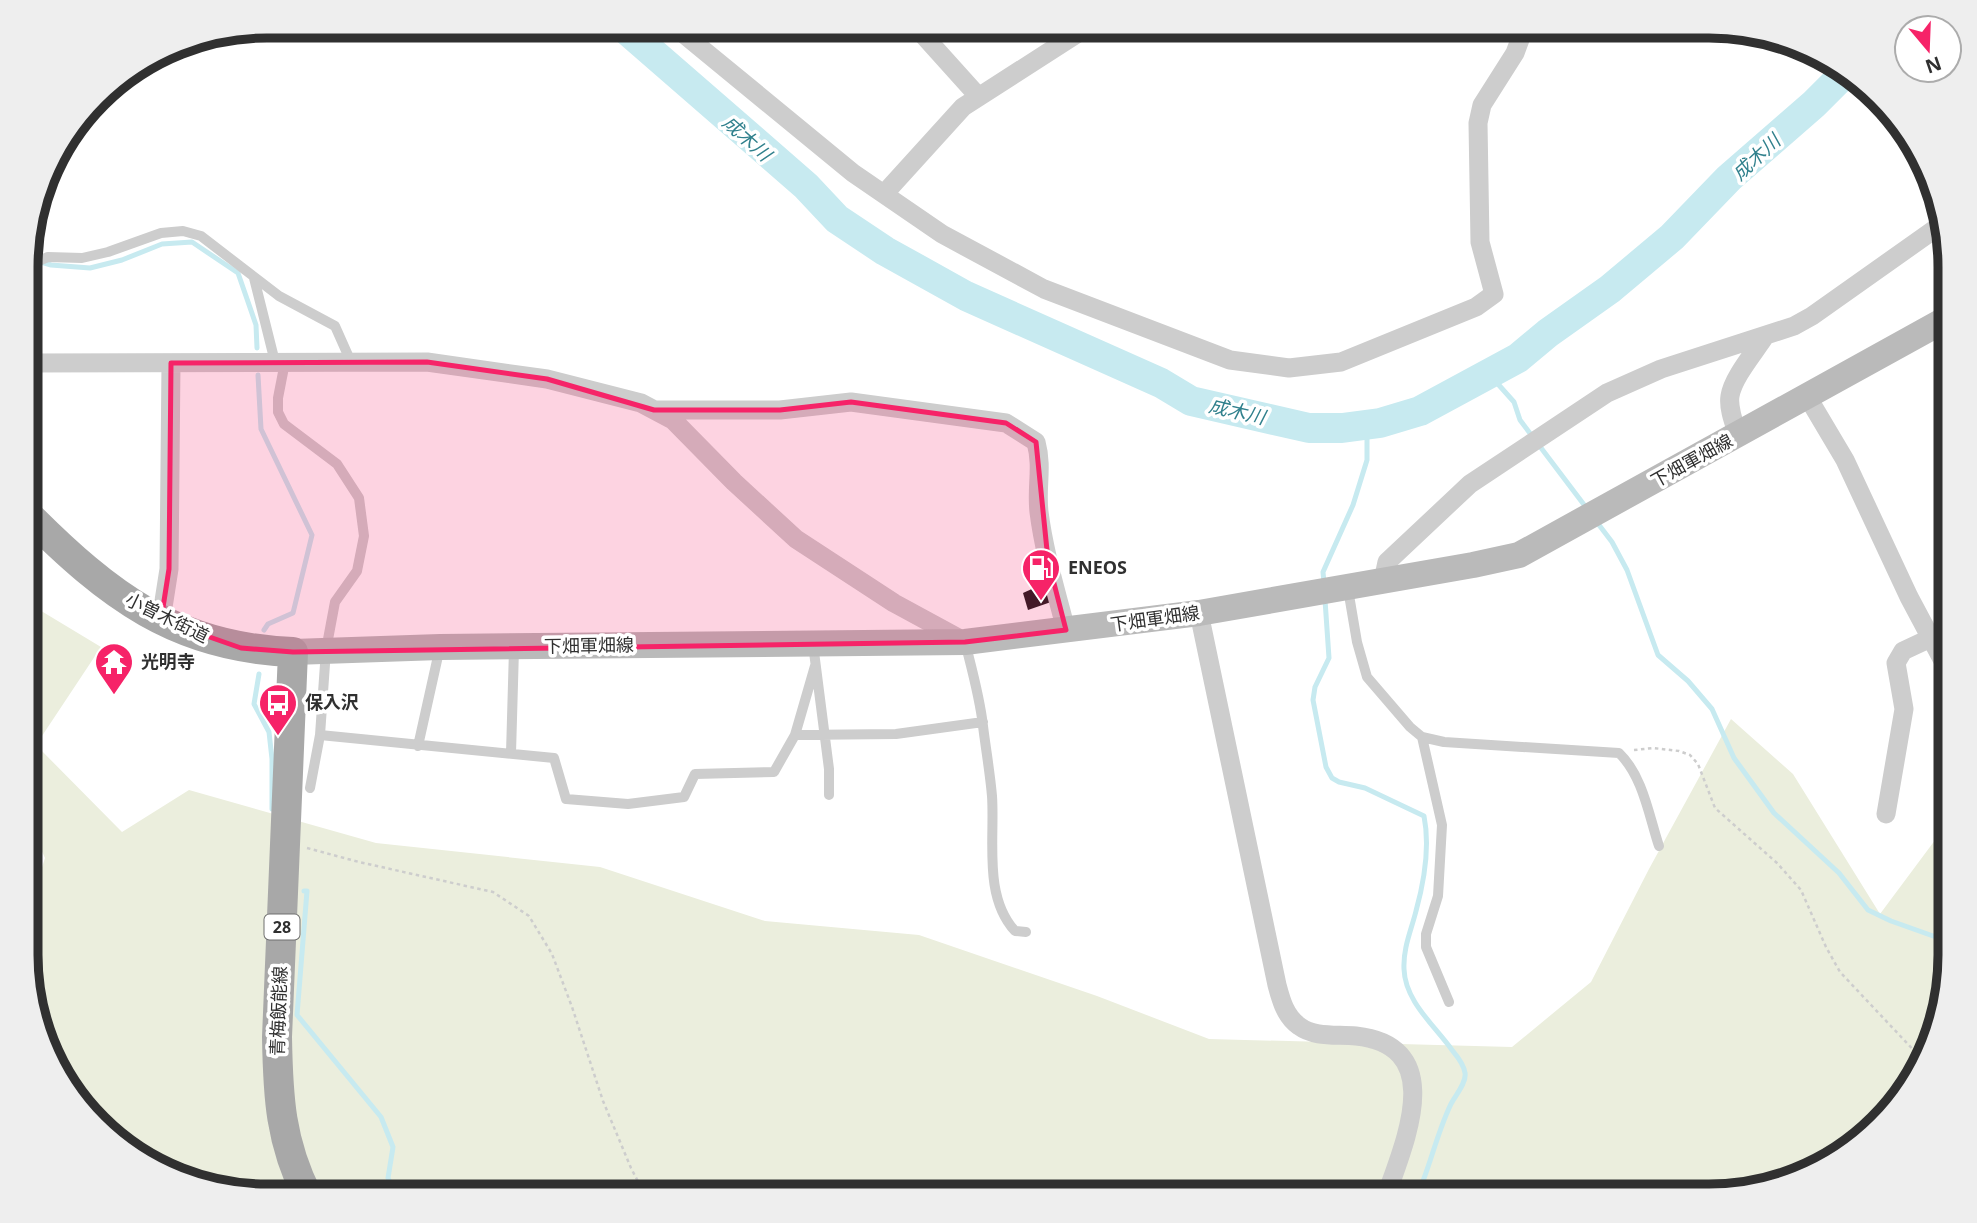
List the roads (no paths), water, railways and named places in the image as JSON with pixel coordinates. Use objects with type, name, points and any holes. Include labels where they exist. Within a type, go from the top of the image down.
[{"type":"main road","name":"下畑軍畑線","points":[[293,652],[514,647],[814,655],[965,642],[1199,613],[1519,555],[1938,324]]},
{"type":"main road","name":"小曽木街道","points":[[38,524],[104,585],[161,620],[211,641],[241,648],[293,652]]},
{"type":"main road","name":"青梅飯能線","points":[[293,652],[277,1037],[281,1120],[301,1184]]},
{"type":"street","points":[[689,38],[825,150],[884,194],[942,234],[1012,274],[1044,289],[1230,360],[1289,368],[1341,362],[1476,307],[1494,294],[1480,242],[1478,123],[1482,105],[1515,53],[1521,38]]},
{"type":"street","points":[[926,38],[978,96]]},
{"type":"street","points":[[884,194],[951,119],[978,96],[1070,38]]},
{"type":"street","points":[[1383,581],[1387,562],[1470,484],[1596,400],[1661,369],[1794,326],[1935,229]]},
{"type":"street","points":[[1738,435],[1730,396],[1736,380],[1765,336]]},
{"type":"street","points":[[38,363],[427,362],[547,379],[641,403],[673,420],[734,482],[796,539],[894,603],[965,642]]},
{"type":"street","points":[[161,620],[169,569],[171,363]]},
{"type":"street","points":[[1807,396],[1845,460],[1909,597],[1938,630]]},
{"type":"street","points":[[654,410],[780,410],[851,402],[1006,423],[1036,442],[1041,460],[1039,509],[1048,560],[1066,630]]},
{"type":"street","points":[[1199,613],[1276,985],[1288,1016],[1311,1033],[1375,1039],[1394,1048],[1411,1071],[1414,1084],[1408,1124],[1390,1184]]},
{"type":"street","points":[[1886,814],[1904,709],[1896,663],[1903,651],[1938,634]]},
{"type":"lane","points":[[38,261],[48,257],[82,258],[108,252],[161,233],[183,231],[201,236],[279,296],[335,326],[351,362]]},
{"type":"lane","points":[[254,277],[280,362],[278,412],[284,424],[337,464],[359,498],[364,536],[357,571],[335,602],[326,650],[320,736],[310,788]]},
{"type":"lane","points":[[1348,587],[1357,642],[1367,677],[1392,708],[1422,737],[1444,742],[1619,753],[1631,765],[1659,846]]},
{"type":"lane","points":[[965,642],[983,722],[992,796],[993,876],[999,905],[1006,921],[1015,931],[1026,932]]},
{"type":"lane","points":[[418,746],[440,647]]},
{"type":"lane","points":[[511,753],[514,647]]},
{"type":"lane","points":[[320,736],[554,758],[566,799],[628,804],[684,797],[695,774],[774,772],[795,735],[814,655]]},
{"type":"lane","points":[[814,655],[829,795]]},
{"type":"lane","points":[[795,735],[896,734],[983,722]]},
{"type":"lane","points":[[1422,737],[1443,838],[1438,896],[1426,934],[1426,947],[1430,963],[1449,1002]]},
{"type":"waterway","name":"成木川","points":[[636,38],[806,186],[837,219],[885,251],[966,296],[1161,383],[1191,401],[1309,428],[1342,428],[1380,423],[1420,411],[1518,358],[1610,289],[1672,237],[1729,178],[1839,79]]},
{"type":"waterway","points":[[38,261],[51,265],[90,268],[122,260],[162,244],[192,242],[238,273],[256,325],[257,348]]},
{"type":"waterway","points":[[1489,374],[1514,402],[1520,420],[1588,510]]},
{"type":"waterway","points":[[258,375],[261,429],[312,535],[293,613],[268,624],[264,630]]},
{"type":"waterway","points":[[1324,583],[1323,572],[1353,505],[1367,460],[1367,425]]},
{"type":"waterway","points":[[1596,521],[1612,542],[1627,570],[1658,655],[1688,681],[1712,709],[1734,758],[1774,813],[1839,873],[1868,910],[1938,938]]},
{"type":"waterway","points":[[1325,600],[1329,658],[1315,687],[1313,700],[1326,767],[1332,778],[1339,782],[1365,788],[1424,816],[1424,876],[1408,940],[1404,969],[1409,992],[1458,1058],[1465,1077],[1445,1117],[1422,1184]]},
{"type":"waterway","points":[[259,674],[254,704],[269,732],[272,809]]},
{"type":"waterway","points":[[304,891],[307,891],[297,1015],[381,1117],[393,1147],[388,1178],[391,1184]]},
{"type":"place","name":"ENEOS","points":[[1041,602]]},
{"type":"place","name":"光明寺","points":[[114,696]]},
{"type":"place","name":"保入沢","points":[[278,737]]}]
